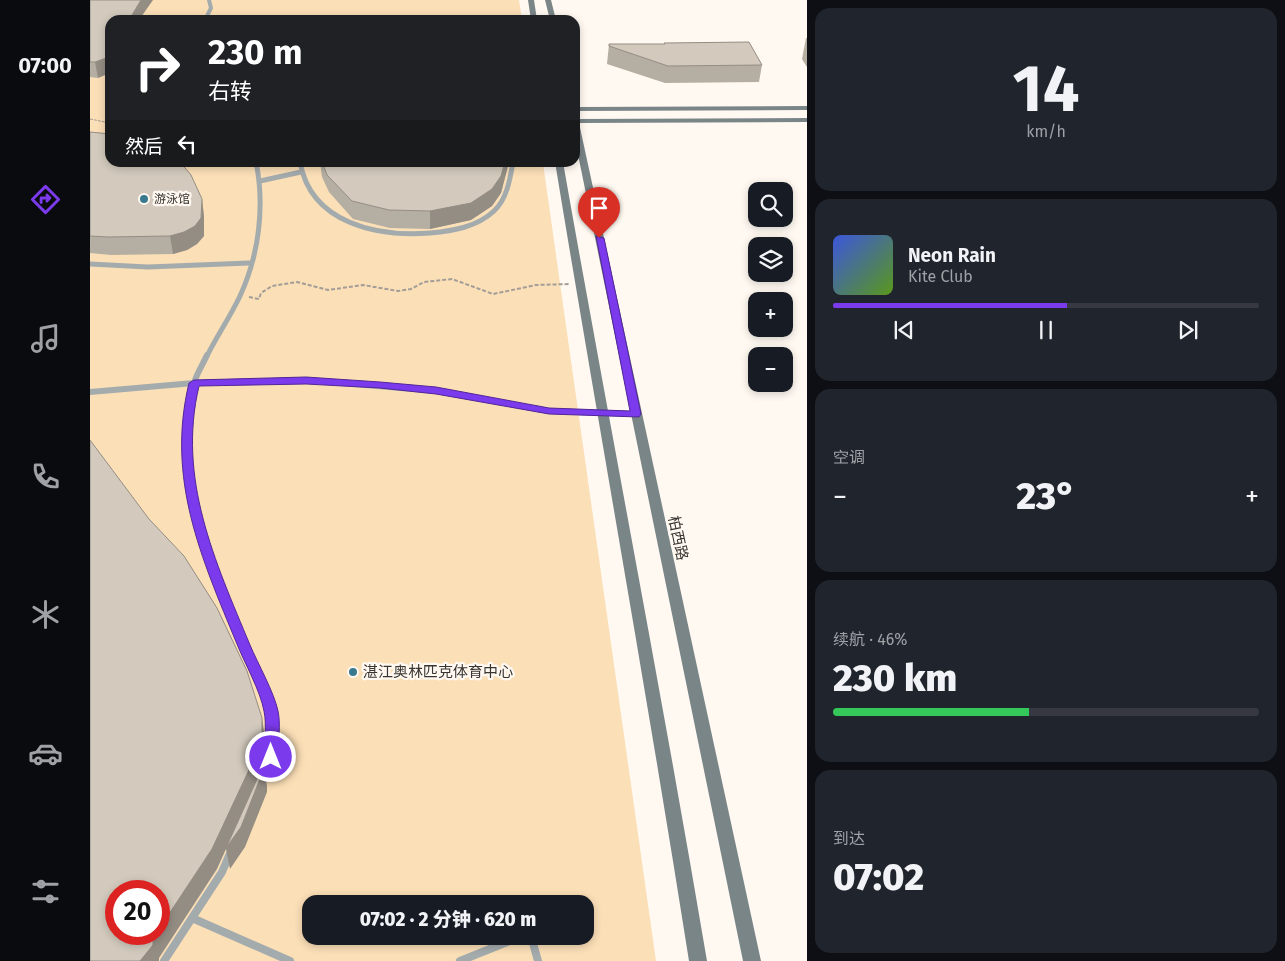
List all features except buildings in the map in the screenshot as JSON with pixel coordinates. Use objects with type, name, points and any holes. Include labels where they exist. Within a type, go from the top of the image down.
[{"type":"main road","points":[[530,0],[533,15]]},
{"type":"main road","points":[[548,0],[552,15]]},
{"type":"main road","points":[[580,109],[807,108]]},
{"type":"main road","points":[[580,121],[807,120]]},
{"type":"main road","name":"柏西路","points":[[580,145],[752,961]]},
{"type":"main road","points":[[560,167],[602,414],[671,794],[698,961]]},
{"type":"lane","points":[[208,15],[211,8],[209,0]]},
{"type":"lane","points":[[257,167],[260,181],[260,220],[256,245],[240,296],[218,333],[194,383],[190,402],[187,438],[189,486],[198,527],[213,571],[271,711],[271,757],[258,794]]},
{"type":"lane","points":[[300,167],[301,172],[322,204],[336,216],[368,232],[401,234],[467,229],[478,223],[495,210],[507,190],[511,167]]},
{"type":"lane","points":[[260,181],[301,172]]},
{"type":"lane","points":[[90,264],[148,267],[249,263]]},
{"type":"lane","points":[[90,392],[194,383],[306,380],[436,390],[549,411],[636,414]]},
{"type":"lane","points":[[164,961],[222,872],[234,846]]},
{"type":"lane","points":[[192,918],[290,961]]},
{"type":"lane","points":[[460,961],[500,945]]},
{"type":"lane","points":[[534,945],[538,961]]},
{"type":"path","points":[[90,119],[105,122]]},
{"type":"path","points":[[240,296],[258,299],[261,293],[272,286],[296,282],[328,290],[363,285],[398,291],[440,279],[452,280],[493,294],[536,285],[581,284]]},
{"type":"shaded area","name":"湛江奥林匹克体育中心","points":[[90,0],[519,0],[521,15],[105,15],[105,167],[544,167],[656,961],[90,961]]},
{"type":"place","name":"游泳馆","points":[[144,199]]},
{"type":"place","name":"湛江奥林匹克体育中心","points":[[353,672]]},
{"type":"route","points":[[271,757],[271,711],[213,571],[198,527],[189,486],[187,438],[190,402],[194,383],[306,380],[380,385],[436,390],[549,411],[636,414],[599,238]]}]
